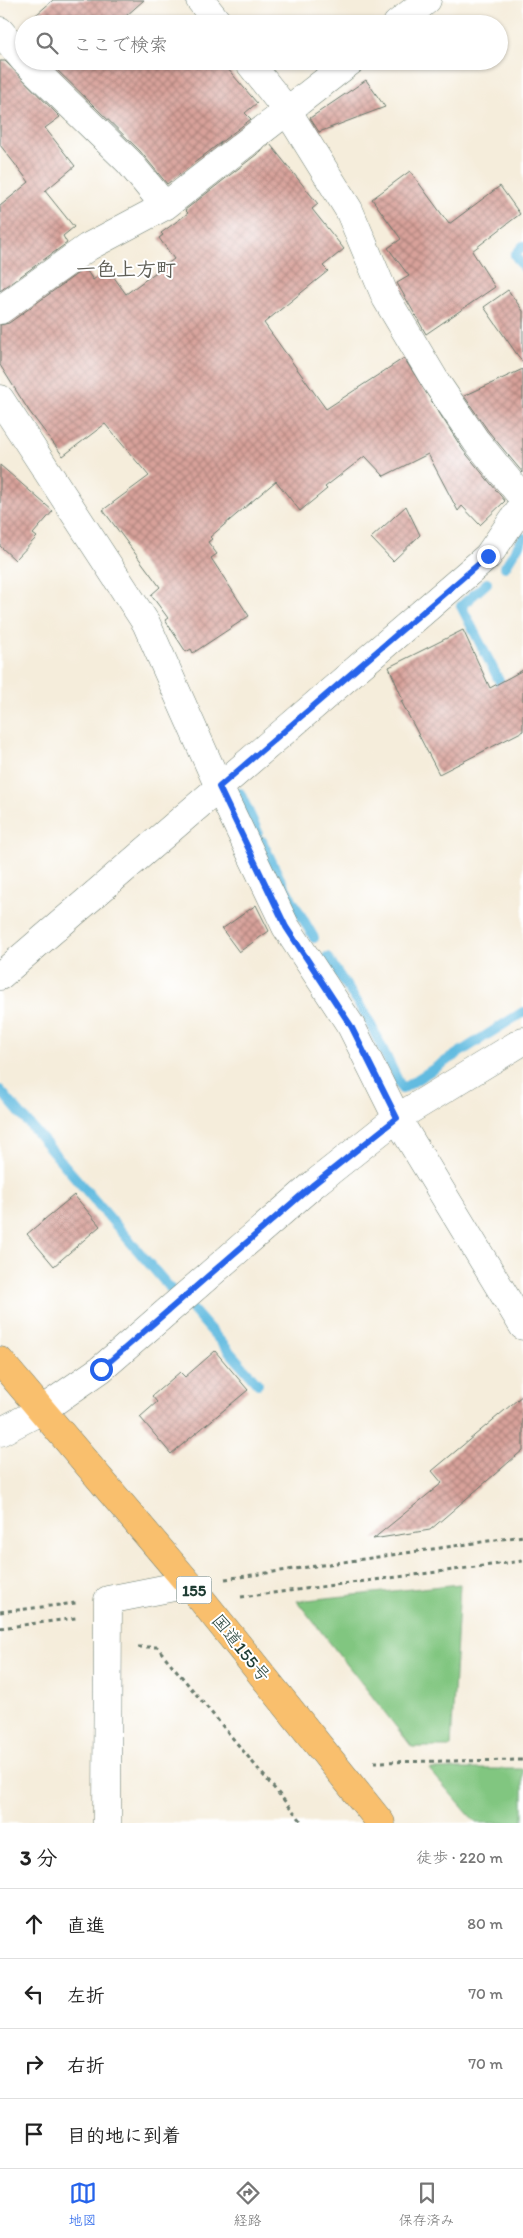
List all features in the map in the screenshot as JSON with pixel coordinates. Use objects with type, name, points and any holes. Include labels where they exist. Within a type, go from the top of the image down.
[{"type":"highway","name":"国道155号","points":[[0,1362],[196,1593],[381,1823]]},
{"type":"street","points":[[200,0],[212,15]]},
{"type":"street","points":[[408,15],[427,0]]},
{"type":"street","points":[[0,32],[15,50]]},
{"type":"street","points":[[33,70],[129,162],[165,206]]},
{"type":"street","points":[[255,70],[288,112],[349,210],[386,298],[426,365],[476,441],[523,498]]},
{"type":"street","points":[[0,310],[88,247],[165,206],[340,70]]},
{"type":"street","points":[[0,399],[146,623],[219,787],[286,927],[351,1026],[397,1118],[523,1326]]},
{"type":"street","points":[[0,976],[488,556],[523,505]]},
{"type":"street","points":[[0,1432],[42,1410],[101,1369],[314,1184],[397,1118],[523,1041]]},
{"type":"street","points":[[107,1823],[108,1607],[196,1593]]},
{"type":"path","points":[[196,1593],[523,1536]]},
{"type":"path","points":[[196,1593],[523,1561]]},
{"type":"path","points":[[0,1612],[108,1607]]},
{"type":"path","points":[[0,1628],[108,1607]]},
{"type":"path","points":[[107,1649],[157,1647],[303,1823]]},
{"type":"path","points":[[334,1763],[523,1760]]},
{"type":"green space","points":[[460,1584],[451,1747],[412,1747],[297,1601]]},
{"type":"green space","points":[[429,1769],[523,1769],[523,1823],[476,1823]]},
{"type":"building","points":[[53,0],[144,0],[127,15],[36,15]]},
{"type":"building","points":[[0,61],[5,61],[60,117],[45,128],[75,166],[45,191],[74,227],[63,236],[67,243],[0,291],[0,206],[29,182],[0,145]]},
{"type":"building","points":[[57,70],[229,70],[257,103],[245,113],[251,119],[167,184],[140,151]]},
{"type":"building","points":[[366,80],[385,107],[319,132],[310,118]]},
{"type":"building","points":[[270,144],[318,204],[312,209],[344,249],[323,266],[328,271],[264,323],[326,409],[404,358],[463,450],[505,501],[480,525],[462,506],[458,511],[428,454],[384,476],[365,456],[325,487],[327,489],[300,511],[276,481],[210,537],[212,539],[208,542],[217,554],[211,558],[249,616],[193,653],[191,649],[186,652],[165,620],[168,618],[151,595],[160,587],[103,510],[149,476],[105,424],[63,456],[29,411],[0,365],[0,325],[9,323],[85,268],[93,280],[108,269],[126,294],[174,259],[159,238],[163,235],[161,233],[188,213],[185,210]]},
{"type":"building","points":[[410,171],[449,224],[500,186],[520,214],[472,251],[495,287],[426,334],[397,283],[409,276],[388,248],[401,239],[372,199]]},
{"type":"building","points":[[508,290],[523,311],[523,363],[484,307]]},
{"type":"building","points":[[523,369],[523,473],[489,432],[464,396]]},
{"type":"building","points":[[0,465],[53,511],[33,534],[37,537],[15,560],[0,546]]},
{"type":"building","points":[[406,506],[420,535],[393,561],[371,538]]},
{"type":"building","points":[[463,630],[490,688],[523,670],[523,731],[439,774],[401,701],[403,700],[389,667]]},
{"type":"building","points":[[256,905],[269,931],[239,952],[222,929]]},
{"type":"building","points":[[74,1195],[100,1226],[54,1266],[27,1234]]},
{"type":"building","points":[[215,1351],[248,1390],[171,1454],[140,1417],[157,1402],[152,1396],[180,1372],[185,1377]]},
{"type":"building","points":[[523,1395],[523,1450],[430,1530],[373,1539],[442,1483],[432,1471]]},
{"type":"waterway","points":[[523,246],[515,255],[523,267]]},
{"type":"waterway","points":[[505,567],[523,538]]},
{"type":"waterway","points":[[487,583],[461,606],[506,694]]},
{"type":"waterway","points":[[240,793],[258,832]]},
{"type":"waterway","points":[[262,841],[279,877],[314,938]]},
{"type":"waterway","points":[[327,957],[366,1015],[402,1089],[523,1012]]},
{"type":"waterway","points":[[0,1090],[170,1288]]},
{"type":"waterway","points":[[193,1310],[258,1384]]},
{"type":"district","name":"一色上方町","points":[[126,269]]},
{"type":"route","points":[[101,1369],[314,1184],[397,1118],[351,1026],[286,927],[219,787],[488,556]]}]
